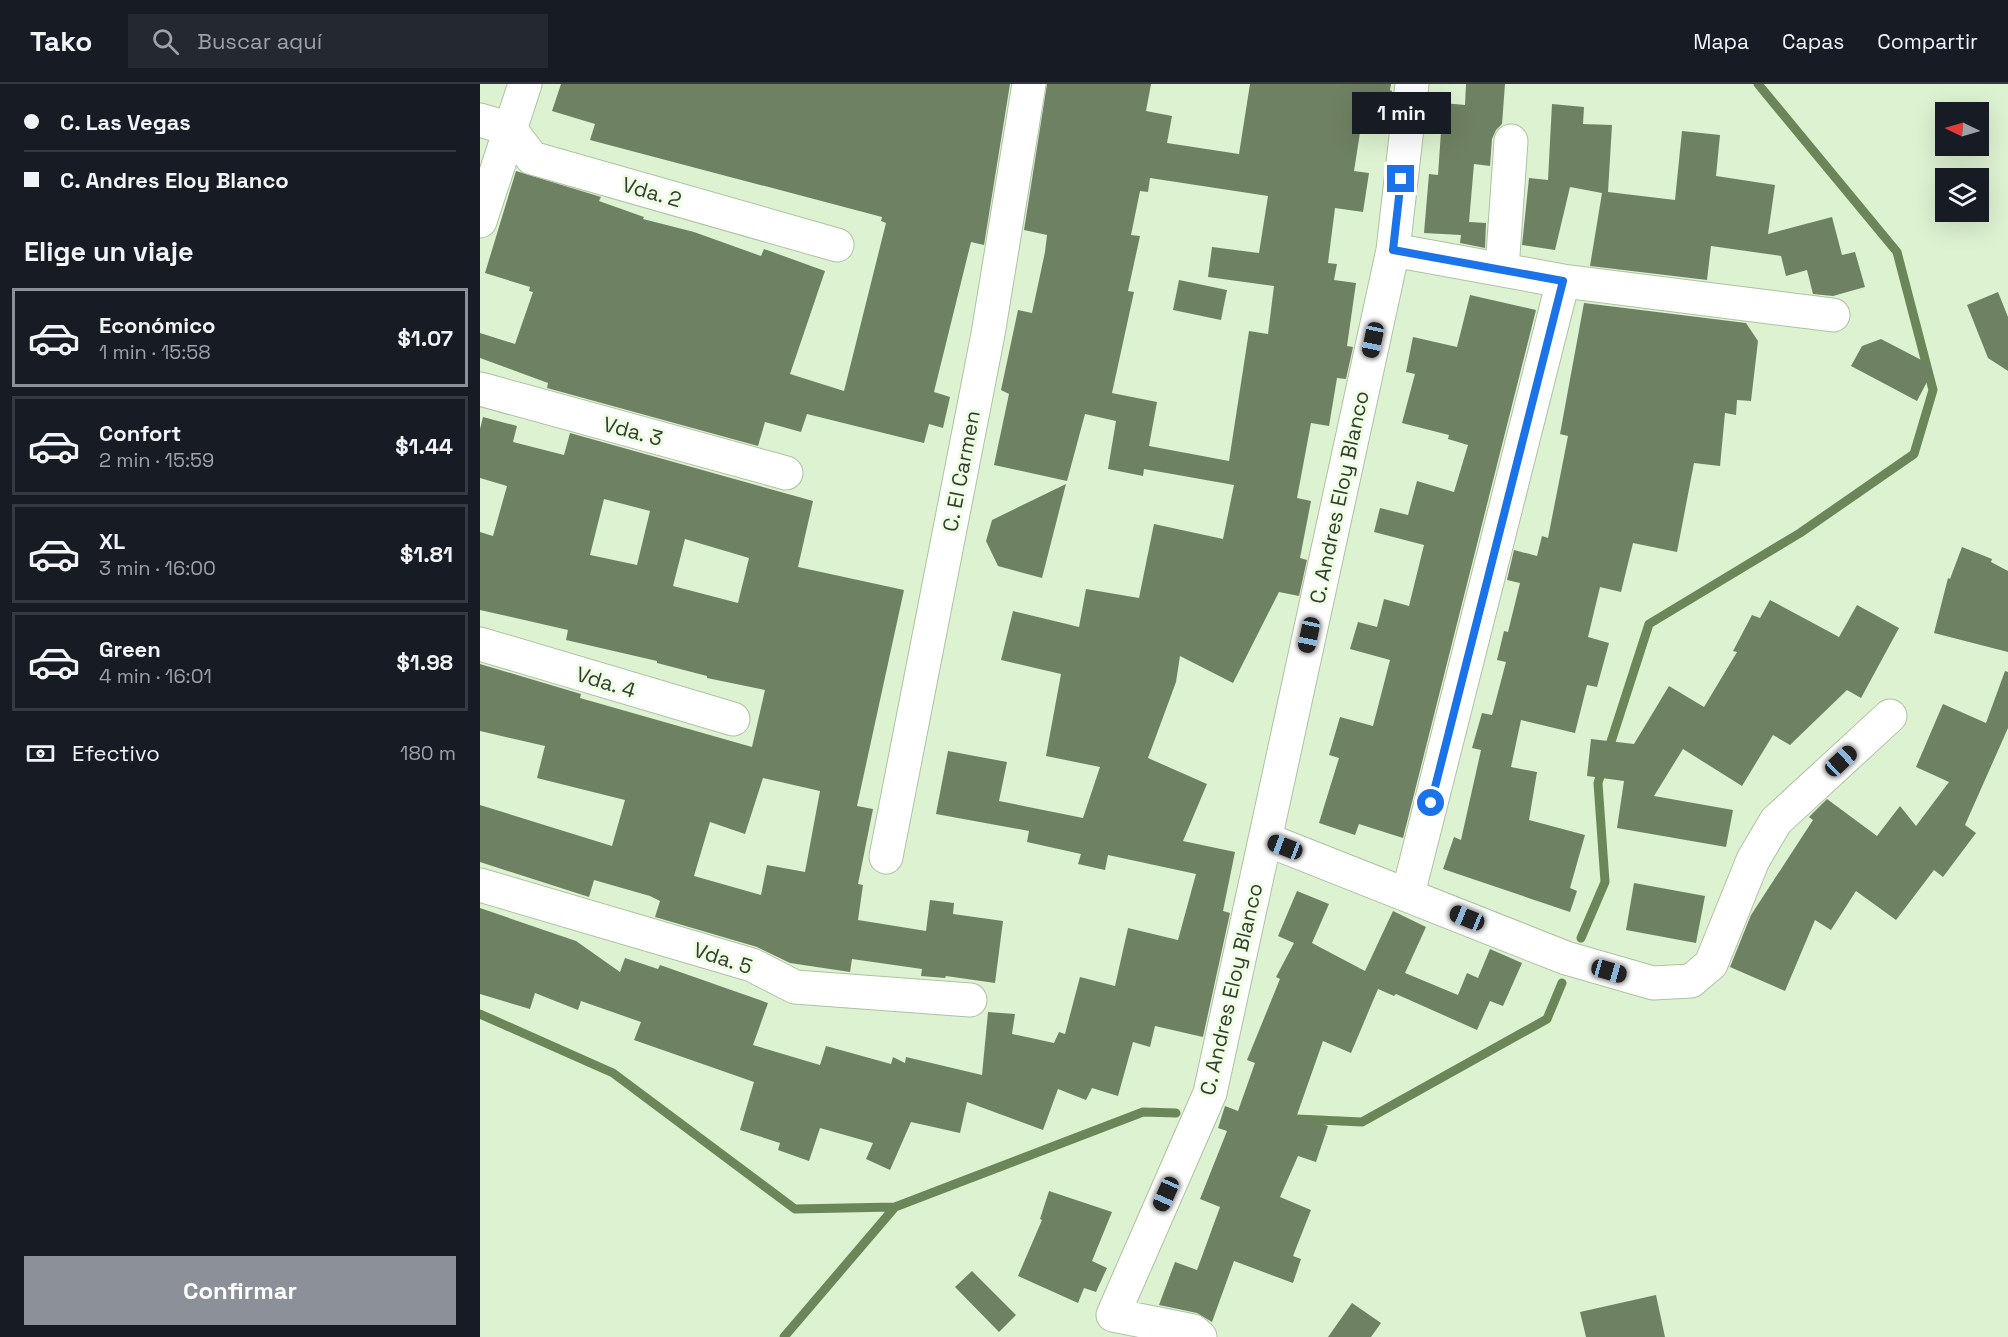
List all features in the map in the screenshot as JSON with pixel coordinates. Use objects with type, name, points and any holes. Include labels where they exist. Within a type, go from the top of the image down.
[{"type":"street","points":[[480,221],[495,124],[525,84]]},
{"type":"street","name":"C. El Carmen","points":[[886,857],[988,334],[1029,84]]},
{"type":"street","name":"C. Andres Eloy Blanco","points":[[1200,1337],[1193,1330],[1113,1315],[1210,1093],[1393,250],[1412,84]]},
{"type":"street","name":"Vda. 2","points":[[495,124],[532,158],[837,245]]},
{"type":"street","points":[[1502,269],[1511,141]]},
{"type":"street","points":[[1393,250],[1563,281],[1833,315]]},
{"type":"street","points":[[1408,894],[1563,281]]},
{"type":"street","name":"Vda. 3","points":[[480,389],[786,473]]},
{"type":"street","name":"Vda. 4","points":[[480,644],[733,719]]},
{"type":"street","points":[[1265,839],[1566,958],[1653,983],[1691,981],[1711,963],[1753,860],[1776,821],[1890,716]]},
{"type":"street","name":"Vda. 5","points":[[480,885],[753,965],[795,987],[970,999]]},
{"type":"building","points":[[561,84],[1010,84],[984,245],[971,242],[934,392],[950,397],[943,428],[929,424],[924,443],[807,414],[801,432],[765,422],[758,446],[547,388],[548,383],[480,358],[480,333],[515,344],[533,292],[529,291],[530,287],[485,273],[516,171],[601,197],[599,201],[644,217],[643,219],[694,232],[761,256],[764,249],[825,271],[790,374],[844,391],[886,223],[881,221],[882,217],[590,140],[595,124],[552,111]]},
{"type":"building","points":[[1047,84],[1151,84],[1146,111],[1172,116],[1167,143],[1239,154],[1250,84],[1391,84],[1390,114],[1372,112],[1371,121],[1362,120],[1354,171],[1369,173],[1363,212],[1335,208],[1328,263],[1337,264],[1334,280],[1356,283],[1347,346],[1353,347],[1346,379],[1337,378],[1329,426],[1311,423],[1297,498],[1311,501],[1300,558],[1307,560],[1299,596],[1279,592],[1233,683],[1180,656],[1176,682],[1148,758],[1207,784],[1183,841],[1235,852],[1223,911],[1230,913],[1203,1037],[1155,1026],[1150,1047],[1133,1042],[1118,1096],[1092,1088],[1086,1100],[1058,1089],[1043,1130],[967,1102],[960,1133],[911,1122],[890,1170],[866,1159],[873,1143],[820,1128],[809,1161],[778,1150],[780,1143],[740,1130],[754,1082],[634,1040],[641,1022],[581,1001],[578,1010],[535,993],[530,1009],[480,994],[480,908],[576,941],[620,972],[625,958],[658,969],[660,965],[768,1003],[753,1045],[820,1065],[826,1046],[891,1064],[893,1057],[905,1063],[906,1057],[982,1075],[988,1012],[1015,1014],[1012,1034],[1054,1043],[1059,1032],[1065,1034],[1080,977],[1115,986],[1128,928],[1178,940],[1196,874],[1108,855],[1105,870],[1078,864],[1081,854],[1027,842],[1029,831],[936,814],[948,751],[1007,762],[999,801],[1083,818],[1100,767],[1046,756],[1061,674],[1001,660],[1013,611],[1079,627],[1086,589],[1139,598],[1154,524],[1223,539],[1234,485],[1144,469],[1143,476],[1108,469],[1116,421],[1085,414],[1067,481],[994,465],[1009,394],[1001,390],[1018,310],[1032,313],[1045,252],[1047,235],[1024,230]],"holes":[[[1150,178],[1268,196],[1259,253],[1212,247],[1208,277],[1274,286],[1268,334],[1249,331],[1229,461],[1149,446],[1157,402],[1112,393],[1134,292],[1128,291],[1140,236],[1131,235],[1140,191],[1148,192]]]},
{"type":"building","points":[[1466,84],[1505,84],[1502,124],[1492,139],[1490,166],[1474,164],[1469,222],[1486,223],[1485,248],[1460,243],[1461,235],[1424,233],[1429,174],[1438,175],[1443,103],[1465,105]]},
{"type":"building","points":[[1552,104],[1584,107],[1583,124],[1612,125],[1608,192],[1675,200],[1682,131],[1720,135],[1716,176],[1775,185],[1768,234],[1832,217],[1842,255],[1855,252],[1865,287],[1833,296],[1813,294],[1807,270],[1786,276],[1781,256],[1711,246],[1707,280],[1590,266],[1602,193],[1570,187],[1555,250],[1522,245],[1529,178],[1548,180]]},
{"type":"building","points":[[1179,280],[1227,290],[1221,320],[1173,310]]},
{"type":"building","points":[[1998,292],[2008,317],[2008,371],[1988,358],[1967,305]]},
{"type":"building","points":[[1470,295],[1536,310],[1403,838],[1359,824],[1355,835],[1319,823],[1339,758],[1329,755],[1340,717],[1373,726],[1390,660],[1350,649],[1358,622],[1377,627],[1384,599],[1409,606],[1424,545],[1374,532],[1380,508],[1408,515],[1417,481],[1454,492],[1468,445],[1448,439],[1449,435],[1402,423],[1415,374],[1406,372],[1413,337],[1457,347]]},
{"type":"building","points":[[1584,303],[1746,323],[1758,341],[1751,401],[1737,400],[1736,415],[1725,413],[1720,466],[1694,463],[1677,552],[1633,543],[1621,592],[1600,587],[1588,637],[1609,643],[1597,687],[1587,685],[1575,733],[1521,720],[1511,767],[1537,772],[1529,820],[1585,835],[1570,888],[1577,891],[1570,912],[1443,869],[1454,837],[1461,840],[1481,750],[1472,748],[1482,713],[1492,715],[1506,662],[1497,660],[1504,631],[1508,632],[1520,583],[1507,580],[1514,550],[1537,556],[1542,536],[1548,538],[1568,436],[1560,434]]},
{"type":"building","points":[[1881,339],[1931,365],[1931,374],[1917,401],[1851,366],[1862,346]]},
{"type":"building","points":[[483,417],[517,426],[513,442],[564,455],[570,433],[813,501],[798,567],[904,590],[857,806],[873,809],[858,884],[863,885],[858,920],[926,931],[930,900],[954,903],[953,914],[1003,921],[995,983],[946,976],[945,978],[921,976],[922,969],[852,959],[850,972],[790,963],[757,947],[655,917],[660,901],[650,896],[594,880],[589,897],[480,862],[480,805],[612,846],[625,800],[537,778],[545,746],[480,731],[480,664],[581,694],[580,698],[752,747],[765,690],[707,678],[707,676],[657,663],[657,661],[566,640],[568,630],[480,610],[480,532],[493,536],[507,486],[480,478],[480,429]],"holes":[[[604,499],[650,511],[637,565],[590,555]],[[685,539],[749,558],[738,603],[673,586]],[[763,778],[820,791],[805,872],[767,865],[761,895],[694,876],[710,822],[745,834]]]},
{"type":"building","points":[[1066,484],[1042,578],[998,566],[986,541],[992,520]]},
{"type":"building","points":[[1962,547],[1992,559],[1991,562],[2008,571],[2008,652],[1934,633],[1948,578],[1950,579]]},
{"type":"building","points":[[1770,600],[1839,637],[1857,605],[1899,628],[1861,698],[1847,690],[1790,745],[1773,735],[1742,786],[1683,749],[1654,796],[1733,810],[1726,847],[1617,828],[1624,781],[1587,776],[1591,739],[1634,744],[1669,686],[1704,707],[1737,652],[1733,651],[1752,615],[1760,618]]},
{"type":"building","points":[[2005,671],[2008,672],[2008,728],[1965,825],[1976,833],[1943,877],[1934,870],[1896,920],[1856,891],[1831,930],[1815,920],[1785,991],[1730,967],[1751,915],[1813,820],[1809,817],[1827,799],[1877,836],[1900,806],[1916,826],[1949,782],[1916,767],[1943,704],[1986,723]]},
{"type":"building","points":[[1634,883],[1705,896],[1696,943],[1626,930]]},
{"type":"building","points":[[1297,891],[1329,904],[1312,943],[1365,971],[1393,911],[1426,927],[1405,973],[1458,995],[1467,973],[1478,978],[1490,949],[1522,963],[1503,1006],[1490,1001],[1477,1030],[1396,994],[1394,996],[1378,989],[1351,1053],[1323,1041],[1297,1115],[1328,1126],[1316,1162],[1298,1156],[1280,1197],[1311,1210],[1293,1256],[1301,1259],[1293,1283],[1234,1261],[1212,1322],[1197,1313],[1159,1305],[1175,1262],[1197,1270],[1220,1207],[1200,1199],[1227,1131],[1218,1128],[1225,1106],[1238,1111],[1255,1063],[1247,1060],[1280,979],[1276,977],[1294,943],[1278,936]]},
{"type":"building","points":[[1049,1191],[1112,1212],[1092,1261],[1107,1268],[1096,1292],[1084,1288],[1078,1303],[1018,1276],[1042,1220],[1040,1219]]},
{"type":"building","points":[[972,1271],[1016,1315],[999,1332],[955,1287]]},
{"type":"building","points":[[1656,1295],[1665,1337],[1586,1337],[1580,1312]]},
{"type":"building","points":[[1352,1303],[1381,1323],[1371,1337],[1328,1337]]},
{"type":"waterway","points":[[1608,751],[1649,624],[1800,533],[1914,454],[1933,390],[1897,252],[1758,84]]},
{"type":"waterway","points":[[1581,938],[1605,882],[1598,783],[1603,767]]},
{"type":"waterway","points":[[1297,1119],[1362,1122],[1547,1019],[1562,983]]},
{"type":"waterway","points":[[480,1014],[613,1073],[795,1209],[895,1207]]},
{"type":"waterway","points":[[784,1337],[895,1207],[1143,1112],[1176,1113]]},
{"type":"route","points":[[1401,179],[1393,250],[1563,281],[1431,803]]}]
